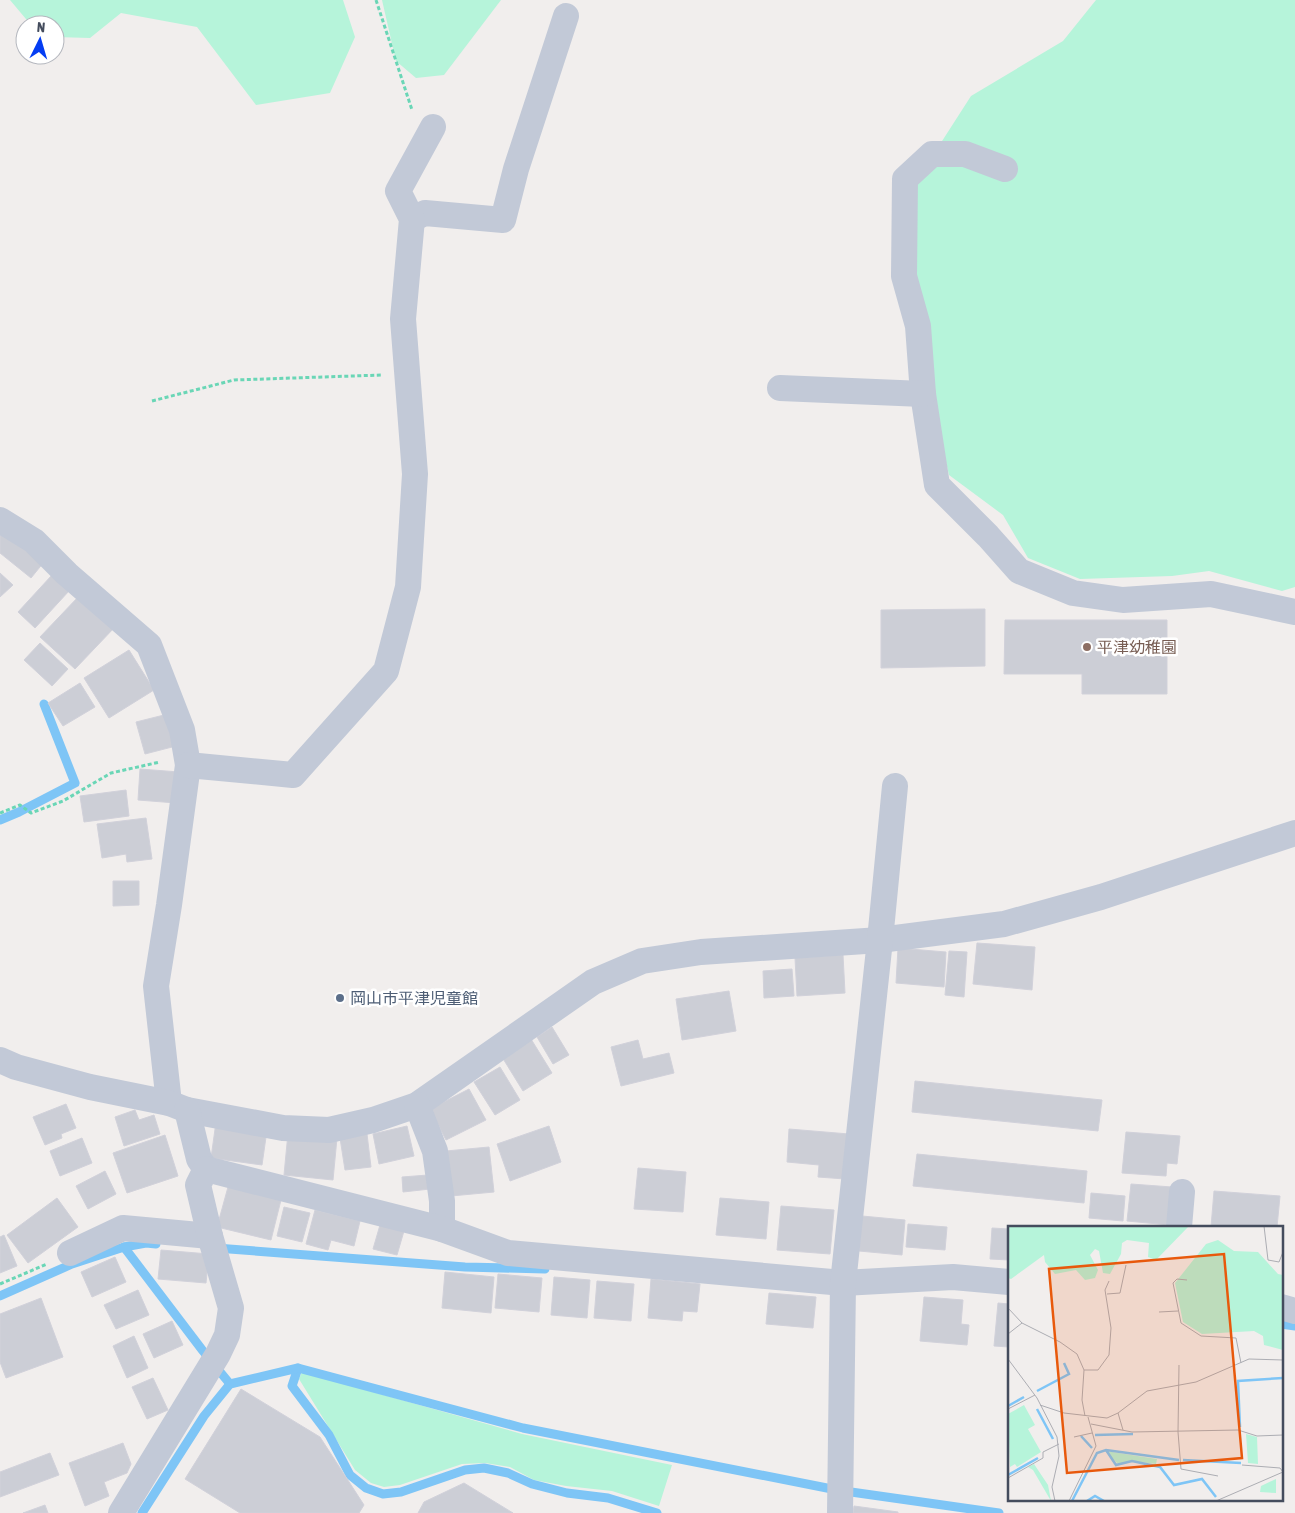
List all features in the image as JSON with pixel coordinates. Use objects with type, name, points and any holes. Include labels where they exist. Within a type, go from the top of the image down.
[{"type":"street","points":[[412,219],[426,213],[503,220],[516,169],[566,16]]},
{"type":"street","points":[[188,765],[293,775],[386,671],[408,586],[415,474],[403,319],[412,219],[398,190],[428,136]]},
{"type":"street","points":[[1005,169],[965,154],[932,154],[906,179],[904,276],[918,326],[923,394],[937,485],[988,536],[1019,571],[1073,593],[1122,600],[1211,594],[1295,612]]},
{"type":"street","points":[[780,388],[923,394]]},
{"type":"street","points":[[0,520],[34,541],[67,574],[149,645],[182,730],[188,765],[156,986],[178,1107],[199,1159],[206,1169],[442,1230],[508,1253],[842,1290],[953,1277],[1008,1282]]},
{"type":"street","points":[[840,1499],[842,1290],[895,786]]},
{"type":"street","points":[[0,1060],[16,1067],[90,1087],[178,1107],[283,1128],[329,1130],[373,1120],[417,1105],[593,982],[642,961],[701,952],[880,940],[1004,924],[1101,897],[1295,833]]},
{"type":"street","points":[[417,1105],[435,1152],[442,1201],[442,1230]]},
{"type":"street","points":[[121,1513],[228,1335],[231,1308],[212,1244],[198,1185],[206,1169]]},
{"type":"street","points":[[1179,1226],[1182,1192]]},
{"type":"street","points":[[70,1253],[123,1228],[212,1244]]},
{"type":"path","points":[[376,0],[428,136]]},
{"type":"path","points":[[152,401],[234,380],[407,375]]},
{"type":"path","points":[[0,813],[20,805],[31,813],[63,801],[111,773],[166,760],[188,765]]},
{"type":"path","points":[[0,1284],[70,1253]]},
{"type":"green space","points":[[10,0],[343,0],[355,37],[330,93],[256,105],[197,27],[121,13],[90,38],[65,37],[65,15],[23,15]]},
{"type":"green space","points":[[382,0],[501,0],[444,75],[416,78],[396,61]]},
{"type":"green space","points":[[1096,0],[1295,0],[1295,587],[1282,591],[1209,571],[1172,576],[1080,579],[1028,558],[1003,515],[949,475],[935,414],[913,273],[917,180],[971,96],[1063,41]]},
{"type":"green space","points":[[302,1372],[522,1434],[672,1465],[659,1506],[612,1491],[534,1480],[510,1467],[485,1463],[462,1464],[400,1485],[384,1487],[371,1483],[355,1470],[299,1379]]},
{"type":"building","points":[[0,532],[44,562],[31,578],[0,553]]},
{"type":"building","points":[[0,573],[13,585],[0,597]]},
{"type":"building","points":[[52,575],[69,591],[35,628],[18,612]]},
{"type":"building","points":[[79,596],[114,628],[75,669],[40,637]]},
{"type":"building","points":[[985,609],[985,666],[881,668],[881,610]]},
{"type":"building","points":[[1005,620],[1167,620],[1167,694],[1082,694],[1082,674],[1004,674]]},
{"type":"building","points":[[40,643],[68,669],[52,686],[24,660]]},
{"type":"building","points":[[129,650],[154,690],[109,718],[84,678]]},
{"type":"building","points":[[80,683],[95,707],[63,726],[48,703]]},
{"type":"building","points":[[168,714],[176,746],[145,754],[136,722]]},
{"type":"building","points":[[140,769],[179,772],[176,803],[138,800]]},
{"type":"building","points":[[126,790],[129,816],[84,822],[80,796]]},
{"type":"building","points":[[146,818],[152,859],[127,862],[126,854],[102,858],[97,824]]},
{"type":"building","points":[[113,881],[139,881],[139,905],[113,906]]},
{"type":"building","points":[[977,943],[1035,947],[1032,990],[973,984]]},
{"type":"building","points":[[898,948],[946,952],[944,987],[896,983]]},
{"type":"building","points":[[949,951],[967,952],[964,997],[945,995]]},
{"type":"building","points":[[843,955],[845,993],[797,996],[795,958]]},
{"type":"building","points":[[792,969],[794,996],[764,998],[763,971]]},
{"type":"building","points":[[729,991],[736,1031],[682,1040],[676,999]]},
{"type":"building","points":[[552,1027],[569,1055],[553,1064],[537,1037]]},
{"type":"building","points":[[531,1039],[552,1073],[523,1091],[502,1057]]},
{"type":"building","points":[[638,1040],[643,1059],[669,1053],[674,1073],[621,1086],[611,1047]]},
{"type":"building","points":[[500,1067],[520,1100],[495,1115],[474,1082]]},
{"type":"building","points":[[915,1081],[1102,1100],[1098,1131],[912,1112]]},
{"type":"building","points":[[469,1089],[486,1120],[446,1140],[430,1109]]},
{"type":"building","points":[[66,1104],[76,1128],[61,1134],[62,1138],[45,1145],[33,1117]]},
{"type":"building","points":[[135,1110],[139,1120],[154,1115],[160,1134],[124,1146],[115,1117]]},
{"type":"building","points":[[216,1122],[267,1130],[262,1165],[211,1158]]},
{"type":"building","points":[[407,1126],[414,1156],[379,1164],[373,1134]]},
{"type":"building","points":[[549,1126],[561,1162],[510,1181],[497,1144]]},
{"type":"building","points":[[789,1129],[849,1134],[845,1179],[818,1177],[819,1165],[787,1162]]},
{"type":"building","points":[[1126,1132],[1180,1136],[1177,1164],[1167,1163],[1166,1176],[1122,1173]]},
{"type":"building","points":[[288,1133],[337,1138],[333,1180],[284,1175]]},
{"type":"building","points":[[367,1134],[371,1167],[345,1170],[340,1138]]},
{"type":"building","points":[[165,1135],[178,1176],[127,1193],[113,1153]]},
{"type":"building","points":[[82,1138],[92,1163],[60,1176],[50,1151]]},
{"type":"building","points":[[489,1147],[494,1192],[451,1196],[446,1151]]},
{"type":"building","points":[[917,1154],[1087,1171],[1084,1203],[913,1186]]},
{"type":"building","points":[[638,1168],[686,1172],[683,1212],[634,1209]]},
{"type":"building","points":[[105,1171],[116,1194],[88,1209],[76,1186]]},
{"type":"building","points":[[428,1175],[430,1189],[403,1192],[402,1177]]},
{"type":"building","points":[[1131,1184],[1172,1187],[1169,1225],[1127,1221]]},
{"type":"building","points":[[228,1187],[281,1200],[271,1240],[217,1227]]},
{"type":"building","points":[[1214,1191],[1280,1196],[1277,1226],[1211,1226]]},
{"type":"building","points":[[1091,1193],[1125,1196],[1123,1221],[1089,1218]]},
{"type":"building","points":[[57,1198],[78,1227],[28,1263],[7,1235]]},
{"type":"building","points":[[720,1198],[769,1202],[766,1239],[716,1235]]},
{"type":"building","points":[[781,1206],[834,1210],[830,1254],[777,1250]]},
{"type":"building","points":[[284,1207],[310,1213],[302,1242],[277,1236]]},
{"type":"building","points":[[315,1210],[360,1221],[354,1246],[331,1240],[328,1250],[306,1244]]},
{"type":"building","points":[[862,1216],[905,1220],[902,1255],[859,1251]]},
{"type":"building","points":[[908,1224],[947,1227],[945,1250],[906,1247]]},
{"type":"building","points":[[380,1225],[404,1231],[397,1255],[373,1249]]},
{"type":"building","points":[[992,1228],[1008,1229],[1008,1260],[990,1259]]},
{"type":"building","points":[[4,1235],[17,1266],[0,1273],[0,1237]]},
{"type":"building","points":[[161,1250],[209,1254],[206,1283],[158,1279]]},
{"type":"building","points":[[115,1257],[126,1282],[92,1297],[81,1272]]},
{"type":"building","points":[[445,1272],[494,1277],[491,1313],[442,1308]]},
{"type":"building","points":[[498,1274],[542,1278],[539,1312],[495,1308]]},
{"type":"building","points":[[554,1277],[590,1280],[587,1318],[551,1315]]},
{"type":"building","points":[[651,1279],[700,1284],[697,1312],[683,1311],[682,1321],[648,1318]]},
{"type":"building","points":[[597,1281],[634,1284],[631,1321],[594,1318]]},
{"type":"building","points":[[138,1290],[149,1315],[116,1329],[104,1305]]},
{"type":"building","points":[[769,1293],[816,1297],[813,1328],[766,1324]]},
{"type":"building","points":[[924,1297],[963,1300],[961,1324],[969,1325],[967,1345],[920,1341]]},
{"type":"building","points":[[41,1298],[63,1357],[6,1378],[0,1362],[0,1314]]},
{"type":"building","points":[[998,1303],[1008,1304],[1008,1347],[994,1346]]},
{"type":"building","points":[[172,1321],[183,1345],[154,1358],[143,1334]]},
{"type":"building","points":[[134,1336],[148,1368],[127,1378],[113,1346]]},
{"type":"building","points":[[153,1378],[168,1410],[147,1419],[132,1387]]},
{"type":"building","points":[[241,1389],[320,1437],[364,1505],[359,1513],[240,1513],[185,1479]]},
{"type":"building","points":[[123,1443],[131,1464],[127,1473],[104,1482],[109,1496],[85,1506],[69,1463]]},
{"type":"building","points":[[50,1453],[59,1475],[0,1497],[0,1472]]},
{"type":"building","points":[[464,1483],[513,1513],[418,1513],[424,1502]]},
{"type":"building","points":[[45,1505],[48,1513],[23,1513]]},
{"type":"building","points":[[854,1506],[898,1512],[898,1513],[853,1513]]},
{"type":"waterway","points":[[0,820],[75,783],[44,704]]},
{"type":"waterway","points":[[124,1247],[146,1243],[156,1244]]},
{"type":"waterway","points":[[0,1296],[72,1264],[124,1247],[230,1384]]},
{"type":"waterway","points":[[216,1248],[465,1267],[545,1269]]},
{"type":"waterway","points":[[1282,1324],[1295,1326]]},
{"type":"waterway","points":[[298,1368],[292,1386],[329,1435],[350,1475],[366,1488],[383,1494],[401,1492],[465,1470],[484,1468],[508,1473],[532,1484],[567,1493],[608,1498],[657,1513]]},
{"type":"waterway","points":[[142,1513],[204,1416],[230,1384],[298,1368],[523,1428],[837,1490],[999,1513]]},
{"type":"place","name":"平津幼稚園","points":[[1087,647]]},
{"type":"place","name":"岡山市平津児童館","points":[[340,998]]}]
